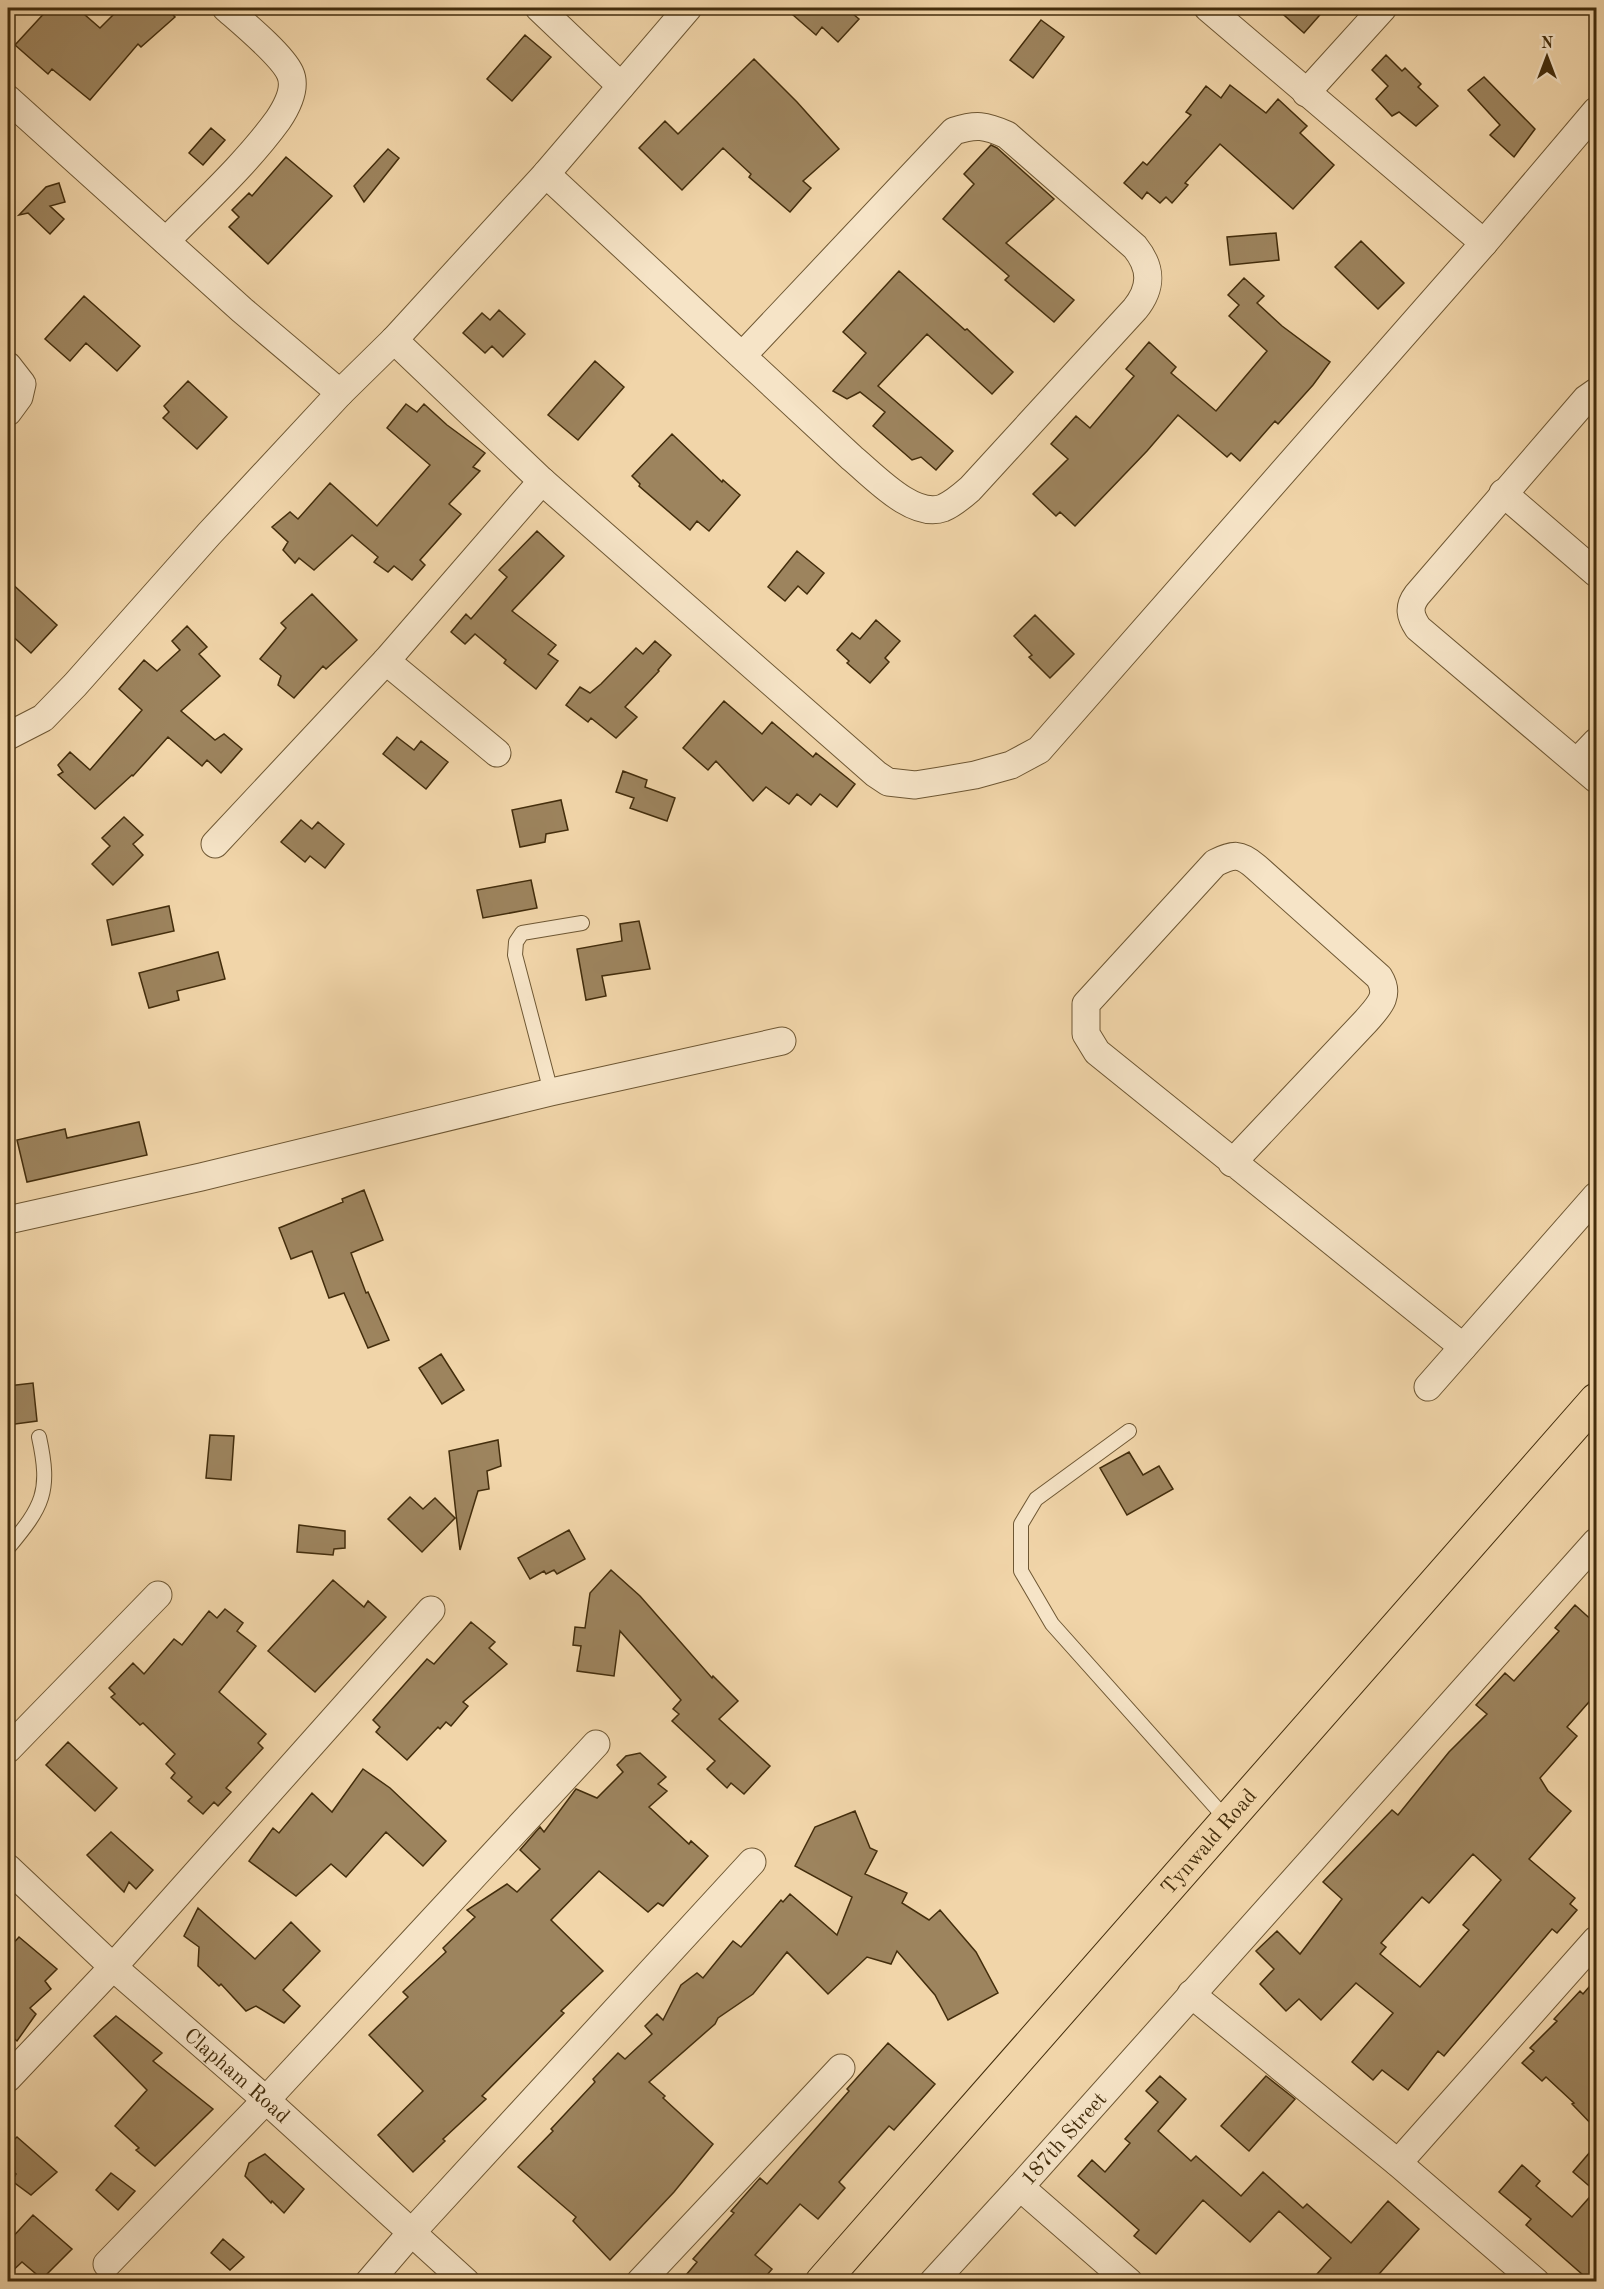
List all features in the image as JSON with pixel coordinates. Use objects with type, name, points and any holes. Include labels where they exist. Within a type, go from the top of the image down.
[{"type":"main road","name":"Tynwald Road","points":[[822,2282],[1596,1400]]},
{"type":"street","points":[[166,242],[233,172],[279,119],[289,99],[292,87],[291,74],[280,60],[226,8]]},
{"type":"street","points":[[538,8],[621,86]]},
{"type":"street","points":[[8,736],[43,718],[67,693],[209,534],[340,393],[394,340],[546,174],[688,8]]},
{"type":"street","points":[[1208,8],[1305,93],[1484,243]]},
{"type":"street","points":[[1305,93],[1383,8]]},
{"type":"street","points":[[8,99],[242,310],[340,393]]},
{"type":"street","points":[[394,340],[542,481],[876,774],[888,782],[915,785],[975,775],[1011,765],[1039,750],[1484,243],[1596,111]]},
{"type":"street","points":[[546,174],[741,356],[852,458],[900,498],[913,506],[928,510],[941,509],[952,504],[970,489],[1135,309],[1142,301],[1149,282],[1147,268],[1144,259],[1135,247],[1007,135],[990,127],[972,125],[954,131],[741,356]]},
{"type":"street","points":[[8,366],[22,384],[20,396],[8,412]]},
{"type":"street","points":[[1596,392],[1586,399],[1503,492],[1411,603],[1411,612],[1418,628],[1587,771],[1596,742]]},
{"type":"street","points":[[215,844],[387,661],[542,481]]},
{"type":"street","points":[[1503,492],[1596,573]]},
{"type":"street","points":[[387,661],[497,753]]},
{"type":"street","points":[[1232,1162],[1371,1015],[1385,996],[1384,985],[1379,977],[1251,862],[1238,856],[1229,856],[1215,863],[1086,1004],[1084,1018],[1086,1034],[1097,1052],[1232,1162],[1462,1347]]},
{"type":"street","points":[[8,1216],[201,1177],[551,1092],[782,1041]]},
{"type":"street","points":[[1428,1387],[1596,1196]]},
{"type":"street","name":"187th Street","points":[[933,2282],[1596,1542]]},
{"type":"street","points":[[8,1749],[158,1595]]},
{"type":"street","points":[[8,2078],[113,1967],[431,1610]]},
{"type":"street","points":[[107,2264],[266,2100],[596,1744]]},
{"type":"street","points":[[369,2282],[411,2233],[752,1862]]},
{"type":"street","name":"Clapham Road","points":[[8,1869],[113,1967],[266,2100],[466,2282]]},
{"type":"street","points":[[1398,2163],[1596,1940]]},
{"type":"street","points":[[1191,1994],[1398,2163],[1536,2282]]},
{"type":"street","points":[[640,2282],[841,2068]]},
{"type":"street","points":[[1020,2187],[1129,2282]]},
{"type":"lane","points":[[551,1092],[515,955],[516,942],[522,933],[582,922]]},
{"type":"lane","points":[[1129,1431],[1036,1499],[1021,1524],[1020,1571],[1052,1624],[1228,1821]]},
{"type":"lane","points":[[8,1548],[33,1518],[45,1487],[45,1463],[39,1437]]},
{"type":"building","points":[[49,8],[77,8],[100,28],[120,8],[167,8],[175,17],[141,47],[138,44],[90,100],[52,69],[48,74],[15,45]]},
{"type":"building","points":[[785,8],[846,8],[859,19],[838,42],[822,27],[816,35]]},
{"type":"building","points":[[1276,8],[1326,8],[1304,33]]},
{"type":"building","points":[[1041,20],[1064,37],[1033,78],[1010,60]]},
{"type":"building","points":[[525,35],[551,57],[512,101],[487,79]]},
{"type":"building","points":[[1386,55],[1402,71],[1405,68],[1421,84],[1418,87],[1438,106],[1416,126],[1399,112],[1392,116],[1376,99],[1388,86],[1372,70]]},
{"type":"building","points":[[754,59],[839,149],[803,181],[811,188],[790,212],[749,177],[751,174],[723,148],[682,190],[639,148],[665,121],[678,134]]},
{"type":"building","points":[[1484,77],[1535,129],[1514,157],[1490,135],[1500,125],[1468,90]]},
{"type":"building","points":[[1230,85],[1266,113],[1278,99],[1307,126],[1300,133],[1334,165],[1293,209],[1220,144],[1185,183],[1188,185],[1172,203],[1166,197],[1160,203],[1147,192],[1142,199],[1124,183],[1143,162],[1147,165],[1191,115],[1186,112],[1206,86],[1221,98]]},
{"type":"building","points":[[211,128],[225,140],[203,165],[189,153]]},
{"type":"building","points":[[991,145],[1054,199],[1006,243],[1074,300],[1054,322],[1005,280],[1009,276],[943,219],[974,184],[964,174]]},
{"type":"building","points":[[388,149],[399,158],[364,202],[354,186]]},
{"type":"building","points":[[286,157],[332,196],[268,264],[229,227],[239,217],[232,210],[249,193],[252,196]]},
{"type":"building","points":[[59,183],[65,202],[50,206],[64,219],[50,234],[28,213],[19,215],[46,187]]},
{"type":"building","points":[[1276,233],[1279,260],[1230,265],[1227,237]]},
{"type":"building","points":[[1361,241],[1404,283],[1378,309],[1335,267]]},
{"type":"building","points":[[899,271],[1013,372],[992,394],[927,334],[878,386],[953,451],[936,470],[921,457],[912,460],[873,426],[885,412],[860,392],[847,399],[833,391],[866,353],[843,332]]},
{"type":"building","points":[[1244,278],[1264,296],[1257,303],[1282,326],[1330,362],[1313,385],[1278,424],[1275,421],[1240,461],[1231,453],[1227,457],[1178,415],[1075,526],[1060,512],[1056,516],[1033,494],[1068,459],[1051,444],[1076,416],[1090,428],[1134,376],[1126,369],[1149,342],[1176,367],[1171,373],[1216,411],[1267,351],[1229,316],[1239,305],[1228,295]]},
{"type":"building","points":[[84,296],[140,346],[117,371],[86,343],[70,361],[45,339]]},
{"type":"building","points":[[499,310],[525,334],[503,357],[492,346],[485,353],[463,333],[482,313],[490,320]]},
{"type":"building","points":[[595,361],[624,387],[578,440],[548,415]]},
{"type":"building","points":[[188,381],[227,417],[197,449],[163,418],[169,412],[164,406]]},
{"type":"building","points":[[406,404],[417,412],[424,404],[447,425],[485,453],[473,467],[480,471],[449,504],[461,514],[420,560],[425,565],[412,580],[394,566],[388,572],[374,562],[378,557],[352,535],[314,570],[299,558],[295,563],[283,550],[288,542],[272,527],[290,512],[298,519],[330,483],[377,526],[430,465],[387,428]]},
{"type":"building","points":[[672,434],[722,482],[723,480],[740,495],[709,531],[697,521],[690,530],[639,486],[640,484],[632,476]]},
{"type":"building","points":[[537,531],[564,556],[512,611],[556,645],[548,654],[558,661],[536,689],[504,663],[506,660],[475,634],[465,644],[451,632],[466,614],[471,619],[507,577],[499,570]]},
{"type":"building","points":[[797,551],[824,573],[807,594],[798,586],[785,601],[768,587]]},
{"type":"building","points":[[8,580],[57,625],[31,653],[8,632]]},
{"type":"building","points":[[312,594],[357,640],[326,669],[323,666],[294,698],[278,685],[281,676],[260,659],[286,628],[281,623]]},
{"type":"building","points":[[1035,615],[1074,654],[1050,678],[1029,657],[1032,655],[1014,636]]},
{"type":"building","points":[[876,620],[900,641],[885,658],[889,662],[870,683],[847,663],[849,661],[837,650],[852,633],[860,639]]},
{"type":"building","points":[[187,626],[207,647],[199,654],[220,676],[181,711],[215,740],[224,734],[242,749],[221,773],[207,760],[202,766],[168,737],[133,776],[95,809],[58,775],[63,772],[58,765],[70,752],[90,770],[142,710],[119,689],[144,660],[157,671],[180,650],[172,641]]},
{"type":"building","points":[[655,641],[671,655],[625,707],[637,717],[616,738],[591,718],[588,722],[566,705],[580,687],[590,693],[636,648],[643,654]]},
{"type":"building","points":[[724,701],[762,734],[772,722],[813,757],[816,753],[855,784],[837,807],[820,794],[811,805],[797,794],[789,804],[766,787],[753,801],[716,761],[708,770],[683,748]]},
{"type":"building","points":[[397,737],[414,750],[421,741],[448,762],[426,789],[383,754]]},
{"type":"building","points":[[623,771],[647,780],[645,787],[675,798],[667,821],[630,808],[634,798],[616,792]]},
{"type":"building","points":[[561,800],[568,830],[546,834],[545,842],[520,847],[512,810]]},
{"type":"building","points":[[124,817],[143,835],[133,844],[143,855],[113,885],[92,864],[110,846],[102,838]]},
{"type":"building","points":[[301,820],[312,829],[318,822],[344,844],[325,868],[310,856],[305,862],[281,842]]},
{"type":"building","points":[[531,880],[537,908],[483,918],[477,890]]},
{"type":"building","points":[[169,906],[174,931],[112,945],[107,920]]},
{"type":"building","points":[[639,921],[650,969],[602,976],[606,996],[586,1000],[577,949],[622,941],[620,924]]},
{"type":"building","points":[[218,952],[225,979],[177,991],[179,1000],[149,1008],[139,973]]},
{"type":"building","points":[[139,1122],[147,1155],[27,1182],[17,1140],[65,1129],[67,1138]]},
{"type":"building","points":[[364,1190],[383,1240],[351,1253],[366,1293],[368,1292],[389,1340],[368,1348],[344,1293],[329,1298],[312,1251],[291,1259],[279,1228],[343,1202],[342,1199]]},
{"type":"building","points":[[441,1354],[464,1390],[442,1404],[419,1368]]},
{"type":"building","points":[[33,1383],[37,1421],[8,1425],[8,1386]]},
{"type":"building","points":[[210,1435],[234,1436],[231,1480],[206,1478]]},
{"type":"building","points":[[498,1440],[501,1466],[487,1471],[489,1489],[478,1491],[460,1550],[449,1451]]},
{"type":"building","points":[[1129,1452],[1143,1475],[1159,1466],[1173,1489],[1127,1515],[1100,1468]]},
{"type":"building","points":[[410,1497],[423,1509],[435,1498],[455,1518],[422,1552],[388,1519]]},
{"type":"building","points":[[299,1525],[345,1531],[345,1548],[334,1549],[333,1555],[297,1552]]},
{"type":"building","points":[[569,1530],[585,1559],[557,1574],[554,1570],[546,1574],[544,1571],[530,1579],[518,1558]]},
{"type":"building","points":[[611,1570],[640,1596],[712,1678],[713,1676],[738,1701],[719,1719],[770,1766],[744,1794],[731,1783],[727,1788],[707,1769],[715,1761],[672,1721],[679,1714],[673,1709],[681,1700],[620,1631],[614,1676],[577,1671],[581,1646],[573,1645],[575,1627],[585,1628],[590,1593]]},
{"type":"building","points":[[333,1580],[364,1607],[368,1601],[386,1617],[315,1692],[268,1651]]},
{"type":"building","points":[[1575,1605],[1596,1624],[1596,1694],[1567,1727],[1577,1736],[1540,1778],[1548,1791],[1571,1811],[1529,1859],[1575,1898],[1570,1904],[1577,1910],[1557,1933],[1552,1929],[1444,2056],[1438,2051],[1408,2090],[1382,2070],[1373,2080],[1352,2062],[1393,2013],[1356,1983],[1321,2020],[1299,1999],[1286,2011],[1260,1984],[1274,1969],[1256,1951],[1277,1931],[1300,1954],[1342,1899],[1323,1882],[1392,1810],[1398,1815],[1449,1752],[1487,1714],[1476,1705],[1505,1673],[1514,1681],[1559,1631],[1555,1628]],"holes":[[[1473,1854],[1501,1880],[1463,1925],[1469,1930],[1420,1987],[1380,1954],[1386,1947],[1381,1943],[1422,1897],[1429,1903]]]},
{"type":"building","points":[[225,1609],[243,1623],[237,1631],[256,1646],[219,1692],[266,1734],[258,1743],[263,1748],[226,1788],[231,1792],[218,1806],[214,1802],[203,1814],[188,1801],[192,1797],[171,1778],[175,1773],[166,1764],[175,1754],[143,1723],[140,1725],[111,1697],[115,1694],[109,1688],[133,1663],[144,1674],[174,1639],[182,1645],[209,1611],[217,1618]]},
{"type":"building","points":[[471,1622],[495,1642],[489,1648],[507,1664],[463,1702],[468,1706],[451,1726],[446,1722],[440,1729],[438,1727],[407,1760],[376,1732],[380,1727],[373,1720],[427,1659],[434,1664]]},
{"type":"building","points":[[68,1742],[117,1788],[95,1811],[46,1765]]},
{"type":"building","points":[[640,1753],[666,1777],[658,1784],[667,1791],[649,1807],[689,1844],[691,1841],[708,1856],[663,1906],[658,1903],[648,1912],[599,1871],[551,1920],[603,1971],[561,2011],[564,2013],[482,2096],[486,2099],[443,2139],[445,2141],[413,2172],[378,2135],[423,2091],[369,2035],[408,1997],[403,1992],[446,1952],[443,1948],[475,1917],[467,1910],[507,1884],[517,1892],[540,1869],[520,1850],[540,1827],[544,1832],[576,1789],[597,1798],[623,1772],[617,1765],[626,1756]]},
{"type":"building","points":[[363,1769],[390,1788],[446,1841],[423,1866],[386,1832],[346,1877],[331,1864],[296,1896],[249,1861],[273,1828],[279,1833],[312,1793],[332,1812]]},
{"type":"building","points":[[855,1811],[870,1848],[877,1851],[865,1874],[907,1893],[902,1903],[929,1920],[940,1910],[976,1952],[998,1993],[948,2020],[935,1995],[897,1951],[891,1964],[867,1957],[828,1994],[787,1952],[753,1994],[718,2018],[715,2024],[649,2082],[713,2144],[674,2192],[610,2260],[573,2221],[576,2217],[518,2167],[553,2131],[551,2129],[595,2082],[593,2079],[618,2053],[625,2059],[652,2034],[645,2026],[657,2014],[663,2020],[681,1985],[697,1973],[703,1978],[733,1941],[741,1947],[781,1900],[783,1902],[790,1894],[837,1935],[852,1897],[795,1866],[815,1827]]},
{"type":"building","points":[[111,1832],[153,1870],[136,1889],[129,1882],[124,1892],[87,1855]]},
{"type":"building","points":[[198,1908],[255,1959],[291,1922],[320,1951],[283,1990],[300,2006],[284,2023],[256,2006],[246,2011],[221,1984],[219,1986],[198,1966],[199,1947],[184,1936]]},
{"type":"building","points":[[19,1937],[57,1969],[45,1981],[51,1989],[30,2008],[36,2014],[17,2041],[8,2033],[8,1949]]},
{"type":"building","points":[[1596,1979],[1596,2129],[1572,2104],[1574,2103],[1546,2077],[1542,2081],[1522,2063],[1534,2051],[1530,2048],[1557,2021],[1554,2019],[1580,1991],[1583,1994]]},
{"type":"building","points":[[116,2016],[162,2053],[153,2061],[213,2109],[155,2166],[136,2150],[139,2148],[115,2126],[147,2090],[94,2036]]},
{"type":"building","points":[[888,2043],[935,2084],[894,2130],[889,2126],[839,2182],[845,2188],[818,2219],[800,2204],[755,2255],[772,2269],[761,2282],[680,2282],[697,2262],[693,2259],[734,2213],[731,2211],[760,2178],[767,2184]]},
{"type":"building","points":[[1160,2076],[1186,2099],[1158,2131],[1191,2161],[1196,2156],[1241,2196],[1263,2172],[1303,2208],[1307,2204],[1351,2243],[1388,2201],[1419,2229],[1372,2282],[1310,2282],[1331,2258],[1279,2211],[1250,2242],[1203,2200],[1156,2254],[1134,2236],[1139,2230],[1078,2176],[1092,2160],[1105,2172],[1130,2143],[1125,2139],[1158,2102],[1146,2091]]},
{"type":"building","points":[[1266,2076],[1295,2099],[1249,2151],[1221,2126]]},
{"type":"building","points":[[17,2137],[57,2172],[31,2195],[12,2181],[16,2174],[8,2168],[8,2145]]},
{"type":"building","points":[[1596,2145],[1596,2282],[1591,2282],[1526,2225],[1531,2219],[1499,2192],[1522,2165],[1540,2181],[1536,2186],[1572,2217],[1595,2191],[1573,2172]]},
{"type":"building","points":[[265,2154],[304,2189],[284,2213],[245,2176],[249,2163]]},
{"type":"building","points":[[111,2173],[135,2191],[118,2210],[96,2190]]},
{"type":"building","points":[[33,2215],[72,2249],[42,2279],[22,2262],[8,2275],[8,2242]]},
{"type":"building","points":[[223,2239],[244,2257],[230,2270],[211,2253]]}]
